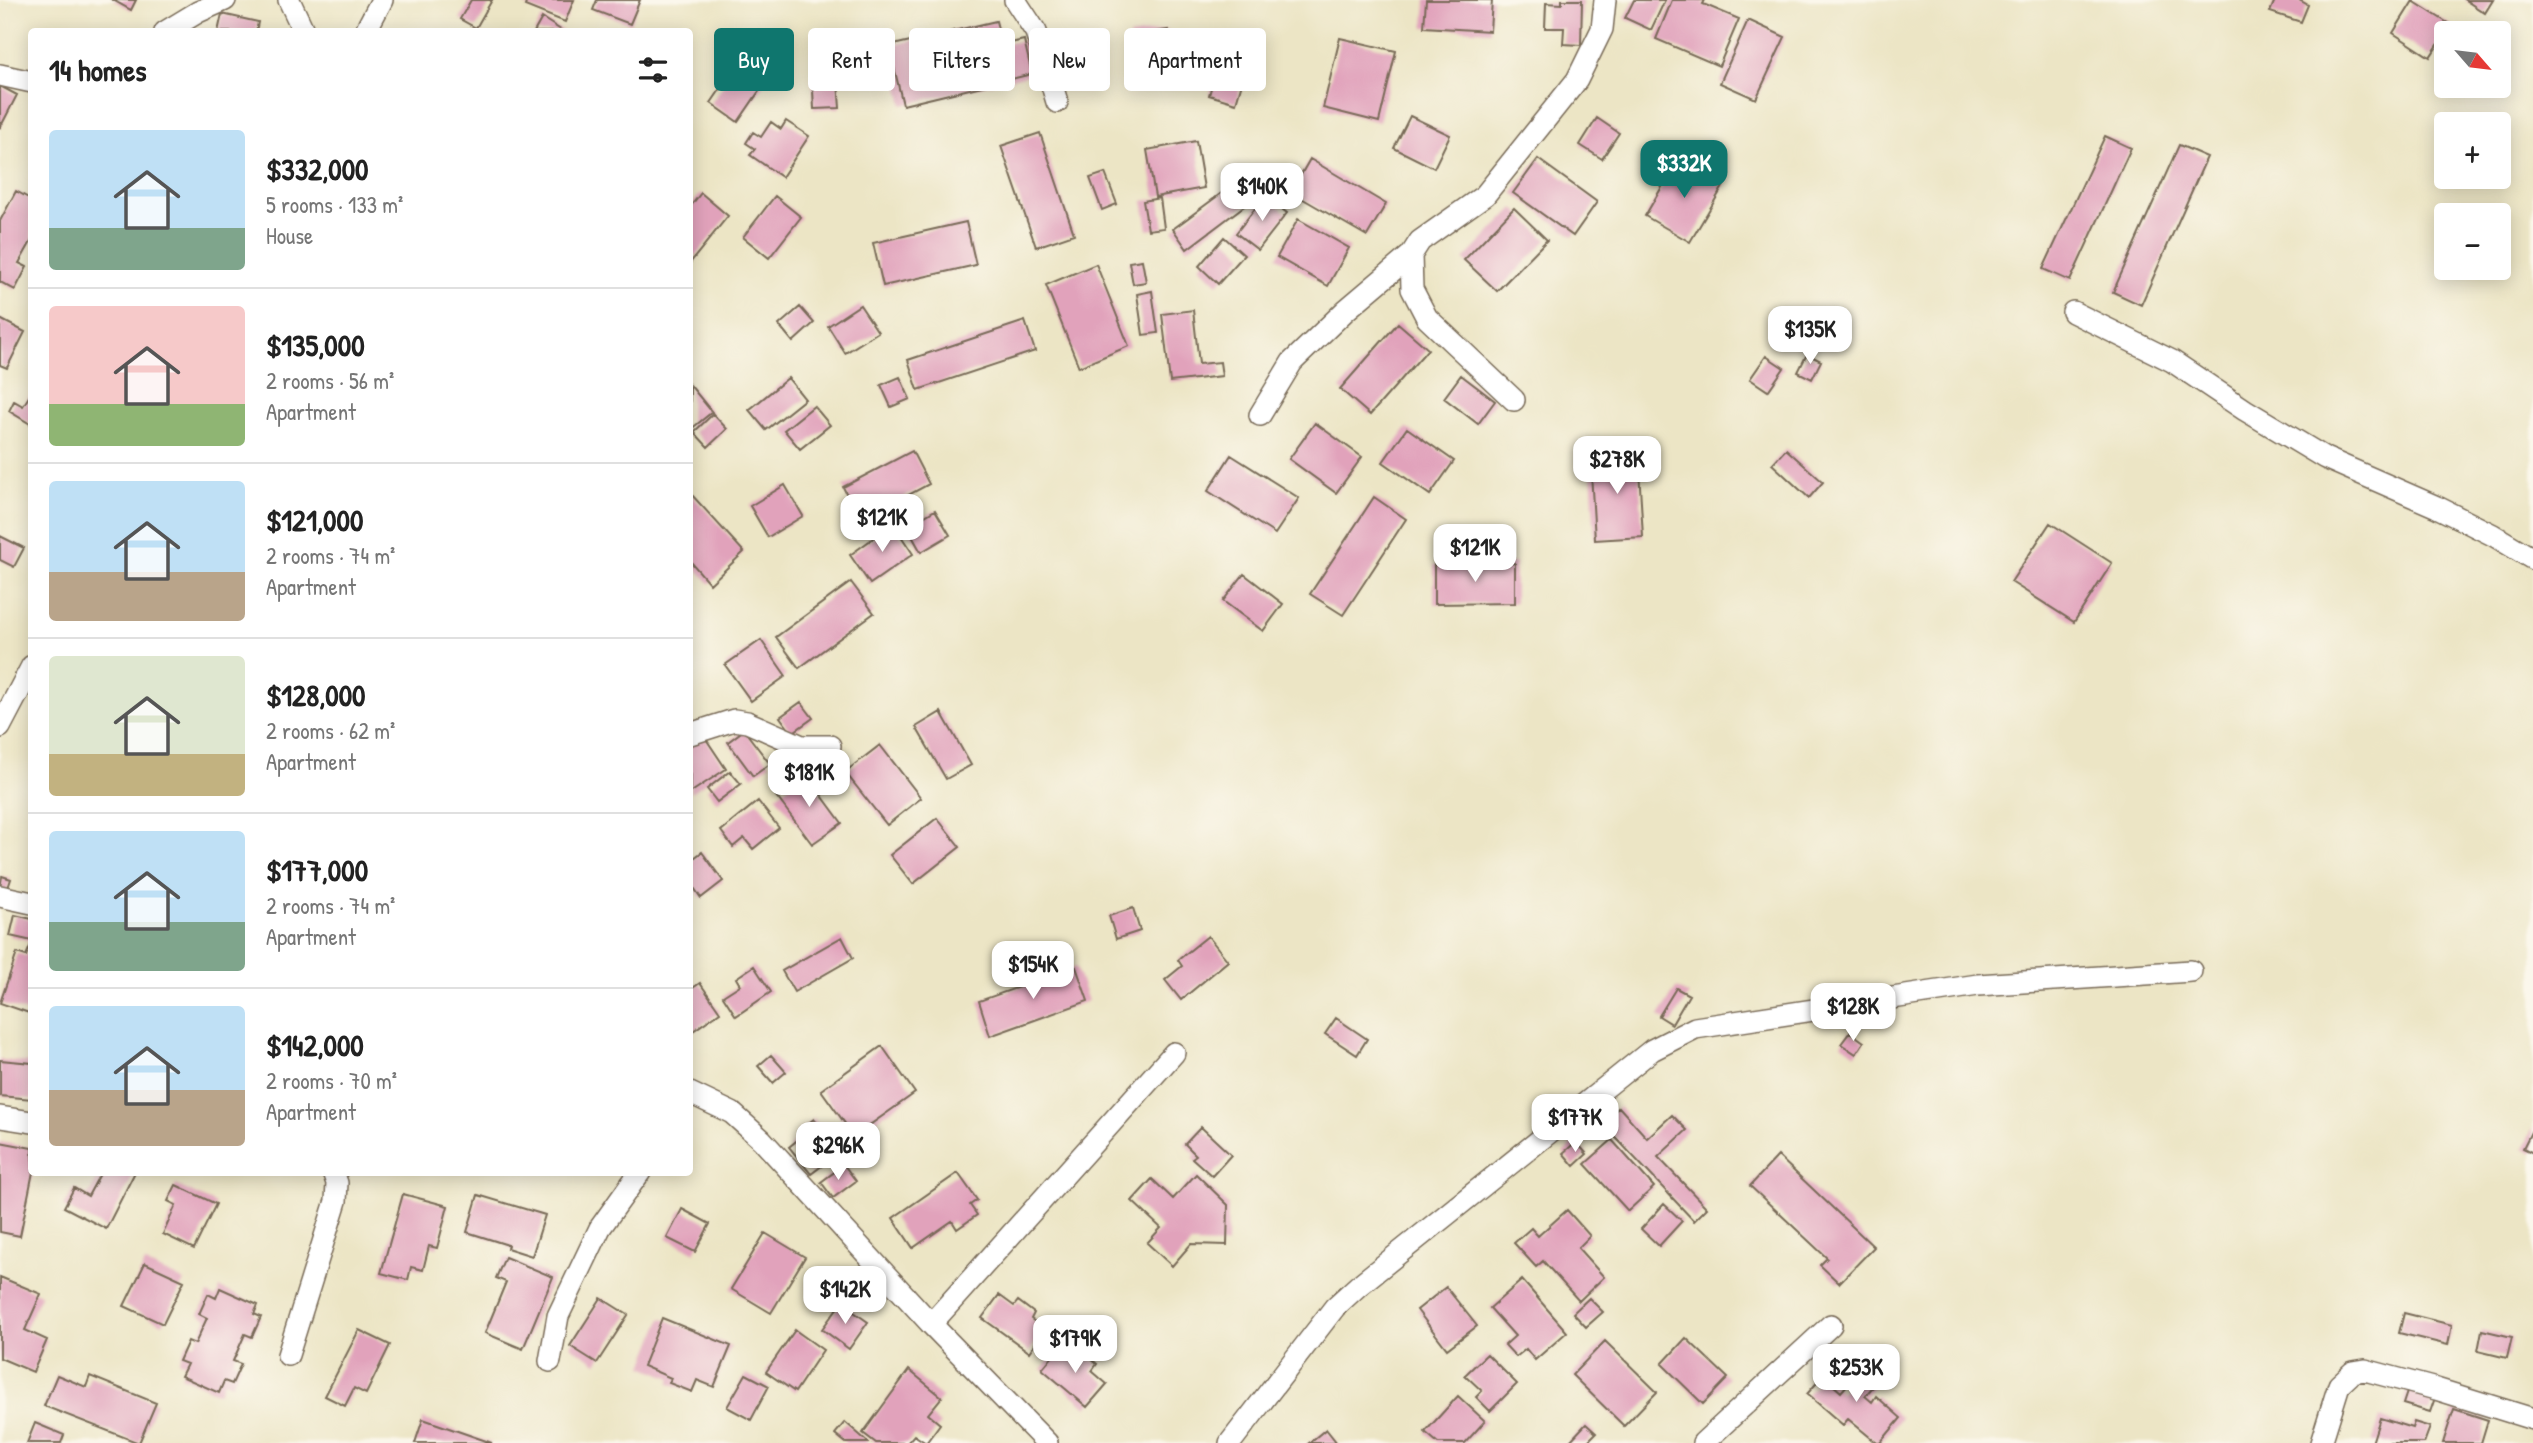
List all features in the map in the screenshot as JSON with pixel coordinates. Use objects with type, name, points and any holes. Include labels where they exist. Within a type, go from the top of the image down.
[{"type":"street","points":[[172,28],[225,0]]},
{"type":"street","points":[[289,0],[302,28]]},
{"type":"street","points":[[367,28],[382,0]]},
{"type":"street","points":[[1015,0],[1036,32],[1057,102]]},
{"type":"street","points":[[1260,415],[1292,362],[1346,310],[1411,255],[1420,241],[1485,195],[1577,80],[1602,29],[1605,0]]},
{"type":"street","points":[[0,75],[28,81]]},
{"type":"street","points":[[1411,255],[1412,289],[1427,318],[1514,400]]},
{"type":"street","points":[[2073,313],[2172,361],[2325,458],[2459,518],[2533,559]]},
{"type":"street","points":[[0,727],[28,674]]},
{"type":"street","points":[[693,733],[734,720],[747,722],[802,746],[830,746]]},
{"type":"street","points":[[0,896],[28,902]]},
{"type":"street","points":[[1230,1443],[1335,1307],[1358,1286],[1652,1050],[1695,1028],[1978,985],[2191,971]]},
{"type":"street","points":[[931,1324],[1174,1054]]},
{"type":"street","points":[[693,1094],[732,1113],[762,1140],[931,1324],[1047,1443]]},
{"type":"street","points":[[0,1117],[28,1121]]},
{"type":"street","points":[[288,1355],[336,1201],[337,1183],[334,1176]]},
{"type":"street","points":[[550,1361],[558,1316],[564,1303],[600,1228],[637,1176]]},
{"type":"street","points":[[1703,1443],[1831,1325]]},
{"type":"street","points":[[2321,1443],[2339,1385],[2353,1372],[2365,1370],[2533,1419]]},
{"type":"building","points":[[113,0],[136,0],[131,10]]},
{"type":"building","points":[[471,0],[492,0],[476,28],[460,19]]},
{"type":"building","points":[[527,0],[574,0],[565,22],[525,6]]},
{"type":"building","points":[[597,0],[640,0],[630,24],[593,10]]},
{"type":"building","points":[[1426,0],[1492,0],[1490,31],[1424,27]]},
{"type":"building","points":[[1562,0],[1582,0],[1581,45],[1563,44],[1564,28],[1545,28],[1546,3],[1562,4]]},
{"type":"building","points":[[1634,0],[1665,0],[1651,30],[1625,18]]},
{"type":"building","points":[[1672,0],[1705,0],[1703,4],[1739,19],[1719,66],[1656,39]]},
{"type":"building","points":[[2275,0],[2299,0],[2308,5],[2301,22],[2270,12]]},
{"type":"building","points":[[2465,0],[2493,0],[2485,13]]},
{"type":"building","points":[[2413,1],[2445,21],[2434,21],[2434,51],[2430,57],[2393,33]]},
{"type":"building","points":[[222,14],[258,22],[257,28],[219,28]]},
{"type":"building","points":[[542,18],[558,28],[536,28]]},
{"type":"building","points":[[1748,20],[1785,37],[1756,99],[1720,83]]},
{"type":"building","points":[[996,21],[998,28],[966,28]]},
{"type":"building","points":[[1340,38],[1396,51],[1379,122],[1323,108]]},
{"type":"building","points":[[1024,40],[1029,75],[1015,78],[1015,42]]},
{"type":"building","points":[[909,41],[909,91],[961,91],[903,105],[895,71],[895,45]]},
{"type":"building","points":[[0,86],[17,95],[0,128]]},
{"type":"building","points":[[719,91],[759,91],[738,122],[711,103]]},
{"type":"building","points":[[813,91],[839,91],[840,108],[814,109]]},
{"type":"building","points":[[1210,91],[1240,91],[1236,103],[1209,95]]},
{"type":"building","points":[[1410,116],[1450,135],[1434,168],[1394,148]]},
{"type":"building","points":[[1597,118],[1619,133],[1602,159],[1580,145]]},
{"type":"building","points":[[786,121],[809,136],[782,177],[750,155],[755,149],[746,143],[753,132],[761,137],[771,122],[781,129]]},
{"type":"building","points":[[1040,133],[1074,234],[1036,247],[1001,146]]},
{"type":"building","points":[[2105,136],[2131,148],[2070,281],[2043,269]]},
{"type":"building","points":[[1196,141],[1204,188],[1155,197],[1147,150]]},
{"type":"building","points":[[2179,145],[2207,157],[2141,305],[2113,292]]},
{"type":"building","points":[[1679,158],[1724,185],[1690,242],[1645,216]]},
{"type":"building","points":[[1310,159],[1386,204],[1367,236],[1291,192]]},
{"type":"building","points":[[1538,159],[1597,202],[1573,236],[1513,193]]},
{"type":"building","points":[[1105,173],[1117,204],[1102,210],[1090,178]]},
{"type":"building","points":[[1242,178],[1256,197],[1187,249],[1173,229]]},
{"type":"building","points":[[16,191],[28,198],[28,247],[19,263],[27,267],[15,290],[0,282],[0,221]]},
{"type":"building","points":[[701,193],[728,216],[693,259],[693,203]]},
{"type":"building","points":[[775,196],[801,217],[769,258],[743,237]]},
{"type":"building","points":[[1265,196],[1287,213],[1258,250],[1236,233]]},
{"type":"building","points":[[1160,198],[1164,228],[1148,230],[1143,201]]},
{"type":"building","points":[[1514,208],[1547,240],[1497,291],[1464,260]]},
{"type":"building","points":[[1298,219],[1349,248],[1328,286],[1277,257]]},
{"type":"building","points":[[966,222],[976,265],[883,286],[873,243]]},
{"type":"building","points":[[1224,237],[1244,255],[1218,284],[1199,266]]},
{"type":"building","points":[[1142,260],[1146,282],[1133,284],[1129,262]]},
{"type":"building","points":[[1096,264],[1129,346],[1079,367],[1046,285]]},
{"type":"building","points":[[1152,291],[1158,333],[1143,335],[1137,294]]},
{"type":"building","points":[[860,305],[878,332],[845,353],[828,326]]},
{"type":"building","points":[[800,307],[814,323],[793,342],[779,325]]},
{"type":"building","points":[[1193,310],[1199,364],[1220,362],[1222,376],[1170,382],[1162,314]]},
{"type":"building","points":[[0,319],[25,332],[7,368],[0,365]]},
{"type":"building","points":[[1025,321],[1035,351],[918,390],[908,360]]},
{"type":"building","points":[[1398,323],[1428,349],[1370,415],[1340,389]]},
{"type":"building","points":[[1807,354],[1821,361],[1812,379],[1798,372]]},
{"type":"building","points":[[1766,356],[1784,368],[1768,391],[1750,379]]},
{"type":"building","points":[[1461,375],[1495,401],[1478,424],[1444,398]]},
{"type":"building","points":[[900,377],[910,399],[891,407],[881,385]]},
{"type":"building","points":[[788,378],[805,399],[766,430],[749,410]]},
{"type":"building","points":[[693,389],[712,412],[693,428]]},
{"type":"building","points":[[28,398],[28,423],[9,411],[14,401],[23,406]]},
{"type":"building","points":[[814,406],[830,425],[800,449],[784,430]]},
{"type":"building","points":[[713,414],[727,429],[708,447],[694,432]]},
{"type":"building","points":[[1315,423],[1362,457],[1336,493],[1289,459]]},
{"type":"building","points":[[1407,428],[1454,461],[1430,495],[1383,462]]},
{"type":"building","points":[[1786,449],[1823,482],[1809,498],[1772,464]]},
{"type":"building","points":[[912,451],[929,484],[860,521],[843,487]]},
{"type":"building","points":[[1638,451],[1643,537],[1595,540],[1590,455]]},
{"type":"building","points":[[1231,455],[1299,498],[1275,534],[1208,491]]},
{"type":"building","points":[[785,485],[803,516],[768,537],[750,506]]},
{"type":"building","points":[[693,496],[744,552],[710,584],[693,564]]},
{"type":"building","points":[[1374,497],[1406,519],[1343,615],[1310,594]]},
{"type":"building","points":[[935,510],[950,535],[921,552],[907,527]]},
{"type":"building","points":[[2050,523],[2112,563],[2074,622],[2011,582]]},
{"type":"building","points":[[893,524],[913,554],[870,584],[850,555]]},
{"type":"building","points":[[0,536],[24,548],[14,567],[0,560]]},
{"type":"building","points":[[1515,563],[1515,603],[1434,604],[1434,565]]},
{"type":"building","points":[[1244,574],[1283,604],[1263,631],[1223,601]]},
{"type":"building","points":[[851,582],[874,613],[799,668],[776,637]]},
{"type":"building","points":[[761,640],[786,676],[751,701],[725,665]]},
{"type":"building","points":[[801,702],[813,718],[792,733],[780,717]]},
{"type":"building","points":[[941,712],[971,765],[946,779],[916,727]]},
{"type":"building","points":[[744,730],[770,764],[753,776],[728,742]]},
{"type":"building","points":[[704,736],[726,769],[693,791],[693,744]]},
{"type":"building","points":[[880,745],[921,798],[887,825],[845,772]]},
{"type":"building","points":[[730,771],[741,784],[717,802],[707,789]]},
{"type":"building","points":[[806,774],[842,823],[812,844],[776,796]]},
{"type":"building","points":[[758,801],[779,828],[753,849],[744,838],[733,847],[721,831]]},
{"type":"building","points":[[937,818],[960,847],[913,884],[890,855]]},
{"type":"building","points":[[702,852],[723,881],[701,898],[693,886],[693,859]]},
{"type":"building","points":[[2,876],[11,879],[7,891],[0,888]]},
{"type":"building","points":[[1133,908],[1140,931],[1116,939],[1109,916]]},
{"type":"building","points":[[15,915],[28,918],[28,940],[10,936]]},
{"type":"building","points":[[1208,936],[1228,961],[1181,1000],[1165,980],[1182,966],[1178,960]]},
{"type":"building","points":[[842,937],[853,958],[794,992],[782,971]]},
{"type":"building","points":[[28,951],[28,1013],[0,1003],[17,953],[26,956]]},
{"type":"building","points":[[754,966],[771,992],[736,1016],[723,996],[740,985],[736,978]]},
{"type":"building","points":[[1076,967],[1088,1001],[990,1036],[979,1001]]},
{"type":"building","points":[[700,983],[720,1012],[693,1031],[693,988]]},
{"type":"building","points":[[1676,988],[1689,995],[1672,1024],[1659,1016]]},
{"type":"building","points":[[1336,1018],[1367,1039],[1357,1055],[1325,1034]]},
{"type":"building","points":[[1850,1032],[1864,1042],[1856,1054],[1841,1044]]},
{"type":"building","points":[[882,1046],[915,1093],[854,1136],[821,1090]]},
{"type":"building","points":[[771,1055],[786,1072],[773,1083],[758,1066]]},
{"type":"building","points":[[0,1060],[28,1063],[28,1099],[0,1096]]},
{"type":"building","points":[[1619,1107],[1647,1138],[1672,1115],[1687,1130],[1658,1157],[1707,1208],[1694,1221],[1602,1123]]},
{"type":"building","points":[[814,1119],[840,1152],[811,1174],[789,1147],[801,1137],[797,1132]]},
{"type":"building","points":[[1201,1127],[1231,1155],[1212,1176],[1192,1158],[1196,1155],[1185,1144]]},
{"type":"building","points":[[2533,1128],[2533,1153],[2523,1148]]},
{"type":"building","points":[[1612,1140],[1654,1187],[1628,1211],[1585,1164]]},
{"type":"building","points":[[0,1142],[28,1147],[28,1176],[32,1176],[20,1236],[0,1232]]},
{"type":"building","points":[[1576,1142],[1587,1154],[1574,1166],[1563,1153]]},
{"type":"building","points":[[1778,1156],[1874,1247],[1839,1283],[1820,1265],[1827,1258],[1750,1186]]},
{"type":"building","points":[[844,1165],[856,1181],[833,1198],[821,1182]]},
{"type":"building","points":[[958,1173],[977,1200],[970,1205],[977,1215],[957,1229],[952,1221],[913,1248],[893,1218]]},
{"type":"building","points":[[1196,1174],[1228,1205],[1227,1245],[1191,1244],[1172,1266],[1147,1243],[1161,1228],[1132,1201],[1152,1179],[1173,1199]]},
{"type":"building","points":[[99,1176],[133,1176],[106,1229],[64,1207],[74,1188],[88,1196]]},
{"type":"building","points":[[176,1185],[216,1204],[194,1249],[163,1234],[176,1205],[168,1201]]},
{"type":"building","points":[[403,1194],[448,1206],[437,1248],[429,1246],[423,1270],[411,1267],[408,1280],[381,1273]]},
{"type":"building","points":[[478,1195],[545,1215],[532,1256],[467,1232]]},
{"type":"building","points":[[1664,1204],[1682,1221],[1659,1246],[1641,1229]]},
{"type":"building","points":[[682,1209],[710,1224],[695,1252],[667,1238]]},
{"type":"building","points":[[1567,1210],[1590,1236],[1578,1248],[1604,1277],[1579,1301],[1543,1261],[1536,1267],[1514,1243],[1531,1228],[1538,1236]]},
{"type":"building","points":[[765,1233],[805,1257],[771,1313],[731,1289]]},
{"type":"building","points":[[505,1257],[553,1277],[523,1349],[485,1333],[506,1282],[496,1278]]},
{"type":"building","points":[[145,1263],[184,1281],[163,1324],[124,1306]]},
{"type":"building","points":[[0,1277],[41,1294],[25,1330],[47,1340],[33,1372],[0,1358]]},
{"type":"building","points":[[1522,1280],[1567,1332],[1535,1360],[1526,1349],[1516,1357],[1505,1345],[1515,1336],[1490,1308]]},
{"type":"building","points":[[836,1283],[847,1291],[839,1302],[828,1294]]},
{"type":"building","points":[[1446,1287],[1477,1326],[1447,1349],[1417,1310]]},
{"type":"building","points":[[220,1288],[258,1305],[254,1314],[261,1317],[252,1337],[245,1334],[233,1361],[241,1364],[232,1384],[224,1381],[219,1393],[181,1376],[187,1364],[179,1361],[188,1341],[195,1344],[207,1318],[199,1314],[208,1294],[216,1298]]},
{"type":"building","points":[[999,1295],[1014,1306],[1018,1301],[1034,1313],[1031,1319],[1045,1329],[1029,1352],[982,1318]]},
{"type":"building","points":[[601,1298],[628,1315],[597,1363],[570,1346]]},
{"type":"building","points":[[1589,1298],[1603,1312],[1586,1327],[1573,1313]]},
{"type":"building","points":[[841,1303],[868,1322],[849,1349],[822,1329]]},
{"type":"building","points":[[2404,1313],[2452,1325],[2448,1345],[2399,1333]]},
{"type":"building","points":[[662,1318],[731,1346],[714,1387],[697,1380],[692,1392],[669,1383],[671,1378],[643,1366]]},
{"type":"building","points":[[359,1330],[390,1345],[366,1394],[354,1388],[345,1406],[325,1396]]},
{"type":"building","points":[[795,1330],[823,1350],[795,1392],[766,1372]]},
{"type":"building","points":[[2482,1330],[2512,1337],[2507,1358],[2478,1351]]},
{"type":"building","points":[[1686,1338],[1728,1378],[1703,1404],[1662,1364]]},
{"type":"building","points":[[1605,1341],[1657,1392],[1624,1426],[1572,1375]]},
{"type":"building","points":[[1062,1345],[1078,1359],[1083,1352],[1097,1364],[1092,1371],[1107,1384],[1087,1407],[1042,1369]]},
{"type":"building","points":[[1487,1354],[1517,1384],[1490,1411],[1476,1397],[1482,1391],[1465,1375]]},
{"type":"building","points":[[1853,1362],[1877,1382],[1865,1396],[1872,1402],[1876,1396],[1901,1418],[1880,1443],[1848,1419],[1843,1425],[1807,1394],[1823,1376],[1841,1392],[1848,1384],[1840,1377]]},
{"type":"building","points":[[909,1370],[942,1397],[928,1414],[940,1424],[926,1443],[914,1435],[907,1443],[876,1443],[863,1433]]},
{"type":"building","points":[[746,1374],[769,1386],[751,1420],[727,1407]]},
{"type":"building","points":[[57,1375],[86,1387],[90,1376],[156,1403],[139,1443],[44,1406]]},
{"type":"building","points":[[2409,1386],[2436,1395],[2430,1412],[2403,1404]]},
{"type":"building","points":[[1458,1396],[1485,1421],[1465,1443],[1438,1443],[1425,1432]]},
{"type":"building","points":[[2454,1409],[2488,1420],[2481,1443],[2443,1443]]},
{"type":"building","points":[[2380,1418],[2412,1428],[2414,1422],[2430,1427],[2424,1443],[2372,1443]]},
{"type":"building","points":[[423,1419],[492,1443],[415,1443]]},
{"type":"building","points":[[845,1422],[869,1443],[846,1443],[835,1434]]},
{"type":"building","points":[[35,1423],[64,1435],[61,1443],[27,1443]]},
{"type":"building","points":[[1586,1424],[1596,1433],[1586,1443],[1568,1443]]},
{"type":"building","points":[[1326,1429],[1337,1443],[1309,1443]]}]
